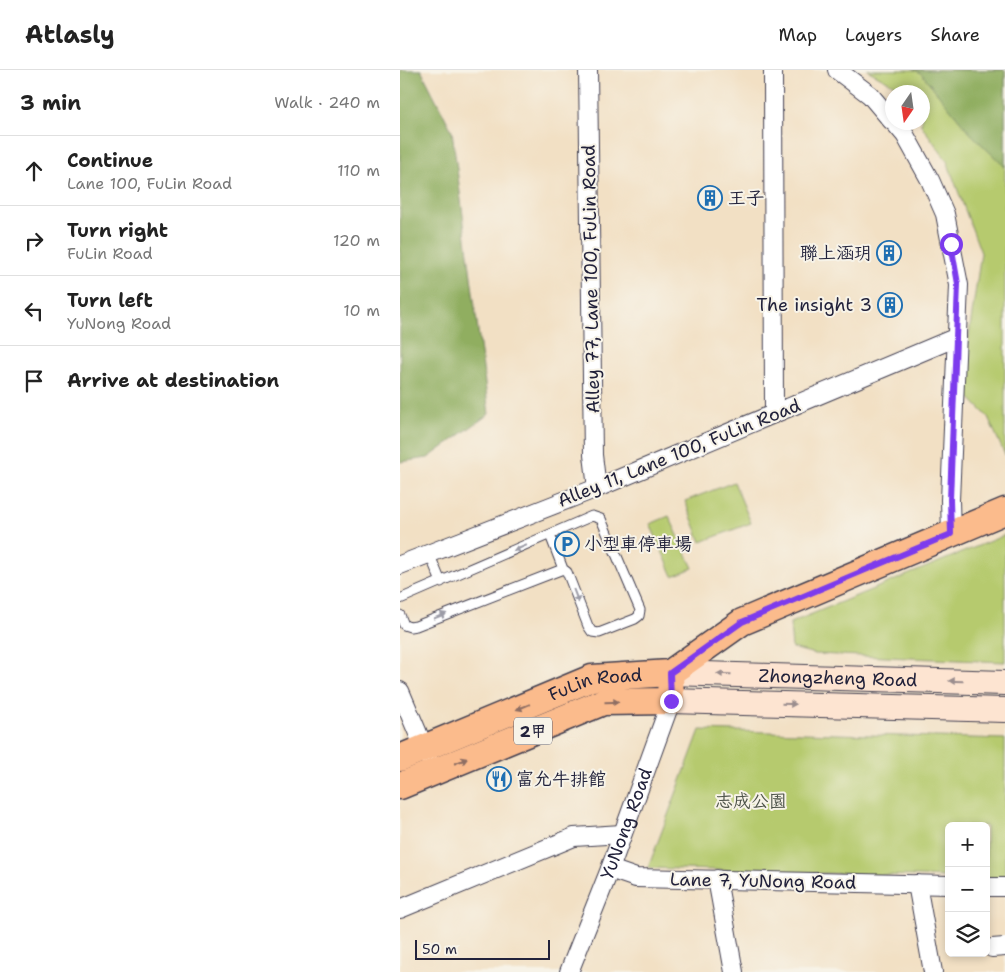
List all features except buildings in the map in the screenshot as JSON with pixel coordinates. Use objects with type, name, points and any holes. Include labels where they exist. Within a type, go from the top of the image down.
[{"type":"main road","points":[[670,673],[742,622],[1005,511]]},
{"type":"main road","name":"Zhongzheng Road","points":[[670,673],[1005,682]]},
{"type":"main road","name":"YuNong Road","points":[[670,673],[671,701]]},
{"type":"main road","name":"FuLin Road","points":[[400,758],[592,678],[670,673]]},
{"type":"main road","name":"Zhongzheng Road","points":[[671,701],[1005,710]]},
{"type":"main road","name":"FuLin Road","points":[[400,786],[603,702],[671,701]]},
{"type":"street","name":"Alley 77, Lane 100, FuLin Road","points":[[588,70],[592,455],[597,488]]},
{"type":"street","points":[[773,70],[774,414]]},
{"type":"street","points":[[837,70],[870,95],[885,113]]},
{"type":"street","points":[[900,130],[930,180],[945,214],[958,284],[950,500],[951,534]]},
{"type":"street","name":"Alley 11, Lane 100, FuLin Road","points":[[400,565],[597,488],[957,337]]},
{"type":"street","points":[[400,691],[435,772]]},
{"type":"street","name":"YuNong Road","points":[[570,972],[610,869],[671,701]]},
{"type":"street","points":[[400,909],[574,837],[622,834]]},
{"type":"street","name":"Lane 7, YuNong Road","points":[[610,869],[636,878],[945,885]]},
{"type":"street","points":[[717,879],[734,972]]},
{"type":"street","points":[[917,884],[933,972]]},
{"type":"street","points":[[990,887],[1005,887]]},
{"type":"lane","points":[[400,599],[592,516],[601,518],[640,610],[639,616],[599,633],[592,632],[567,572],[563,569],[550,535]]},
{"type":"lane","points":[[428,553],[441,582]]},
{"type":"lane","points":[[400,615],[404,625],[416,626],[563,569]]},
{"type":"green space","points":[[400,70],[421,70],[452,131],[489,414],[428,458],[400,462]]},
{"type":"green space","points":[[867,70],[1005,70],[1005,455],[988,417],[961,389],[981,253],[947,161],[925,130],[930,130],[930,85],[893,84]]},
{"type":"green space","points":[[914,70],[1005,70],[1005,167],[970,133],[921,73]]},
{"type":"green space","points":[[734,482],[751,523],[701,542],[685,501]]},
{"type":"green space","points":[[669,516],[693,568],[673,576],[650,524]]},
{"type":"green space","points":[[1005,535],[1005,662],[815,654],[792,648],[790,623]]},
{"type":"green space","name":"志成公園","points":[[700,730],[1005,739],[1005,878],[990,878],[990,822],[945,822],[945,877],[648,868]]},
{"type":"place","name":"王子","points":[[710,198]]},
{"type":"place","name":"聯上涵玥","points":[[889,253]]},
{"type":"place","name":"The insight 3","points":[[890,305]]},
{"type":"place","name":"小型車停車場","points":[[567,544]]},
{"type":"place","name":"富允牛排館","points":[[499,779]]},
{"type":"route","points":[[671,701],[670,673],[742,622],[951,534],[950,500],[958,284],[951,244]]}]
